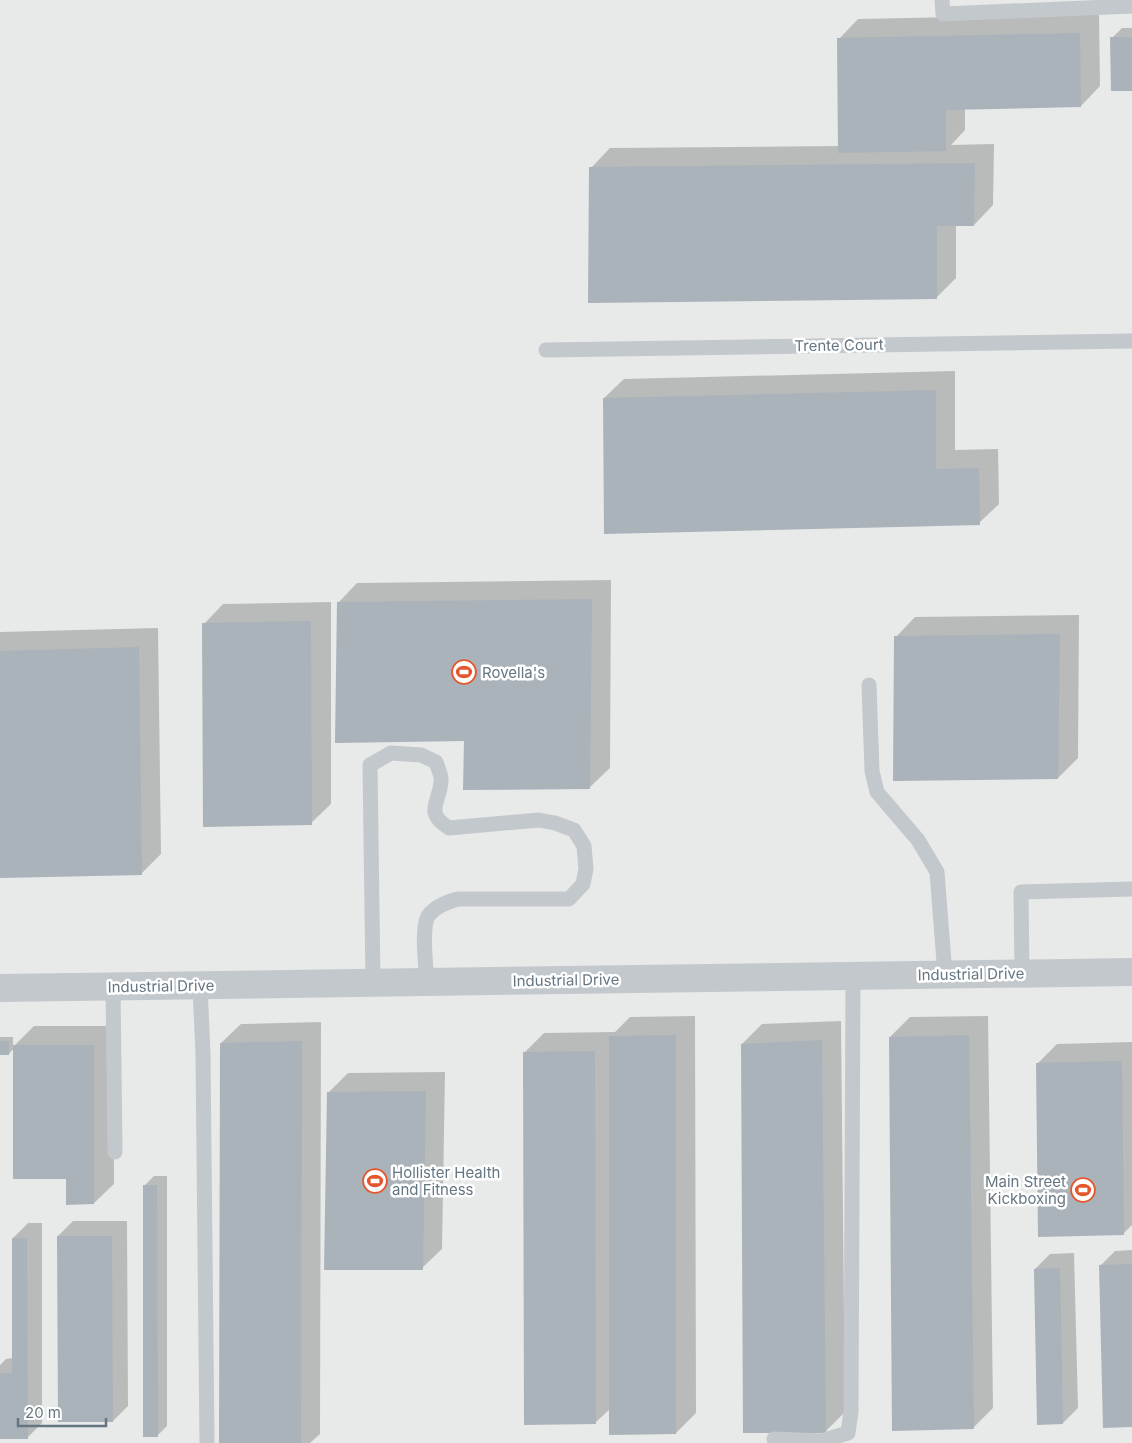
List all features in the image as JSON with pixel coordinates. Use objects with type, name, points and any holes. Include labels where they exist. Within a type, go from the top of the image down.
[{"type":"street","name":"Industrial Drive","points":[[0,988],[1132,972]]},
{"type":"lane","points":[[942,0],[943,14],[1132,6]]},
{"type":"lane","name":"Trente Court","points":[[546,350],[1132,341]]},
{"type":"lane","points":[[869,685],[872,771],[877,792],[918,840],[937,872],[945,975]]},
{"type":"lane","points":[[373,983],[370,765],[391,752],[421,755],[436,762],[442,780],[434,809],[439,822],[449,828],[539,820],[555,823],[574,830],[584,846],[586,869],[583,884],[569,899],[458,899],[441,904],[429,915],[424,926],[426,982]]},
{"type":"lane","points":[[1022,974],[1021,892],[1132,889]]},
{"type":"lane","points":[[774,1439],[821,1441],[848,1433],[851,1412],[853,976]]},
{"type":"lane","points":[[200,985],[203,1055],[207,1443]]},
{"type":"lane","points":[[113,987],[116,1152]]},
{"type":"shaded area","points":[[0,0],[1132,0],[1132,1443],[0,1443]]},
{"type":"building","points":[[1080,33],[1081,107],[946,110],[946,151],[838,153],[837,38]]},
{"type":"building","points":[[1110,37],[1132,37],[1132,91],[1111,91]]},
{"type":"building","points":[[975,163],[974,226],[937,226],[937,299],[588,303],[589,167]]},
{"type":"building","points":[[936,390],[936,469],[979,468],[980,525],[604,534],[603,398]]},
{"type":"building","name":"Rovella's","points":[[592,599],[590,789],[463,790],[464,741],[335,743],[337,602]]},
{"type":"building","points":[[311,621],[312,825],[203,827],[202,623]]},
{"type":"building","points":[[1060,634],[1058,779],[893,781],[894,636]]},
{"type":"building","points":[[139,647],[142,875],[0,878],[0,651]]},
{"type":"building","points":[[676,1035],[676,1434],[609,1435],[609,1036]]},
{"type":"building","points":[[969,1035],[974,1429],[892,1431],[889,1037]]},
{"type":"building","points":[[822,1040],[826,1433],[743,1433],[741,1044]]},
{"type":"building","points":[[0,1041],[9,1041],[9,1055],[0,1055]]},
{"type":"building","points":[[302,1041],[301,1443],[219,1443],[220,1043]]},
{"type":"building","points":[[13,1045],[94,1045],[94,1204],[66,1205],[66,1179],[13,1179]]},
{"type":"building","points":[[595,1051],[596,1424],[524,1425],[523,1052]]},
{"type":"building","points":[[1122,1061],[1124,1235],[1038,1237],[1036,1063]]},
{"type":"building","name":"Hollister Health and Fitness","points":[[426,1091],[423,1270],[324,1270],[327,1092]]},
{"type":"building","points":[[143,1185],[157,1185],[158,1437],[143,1437]]},
{"type":"building","points":[[57,1236],[112,1236],[113,1422],[58,1422]]},
{"type":"building","points":[[12,1238],[27,1238],[28,1439],[0,1439],[0,1373],[12,1373]]},
{"type":"building","points":[[1132,1264],[1132,1427],[1103,1428],[1099,1265]]},
{"type":"building","points":[[1060,1268],[1063,1424],[1037,1425],[1034,1269]]},
{"type":"place","name":"Rovella's","points":[[464,672]]},
{"type":"place","name":"Hollister Health and Fitness","points":[[375,1181]]},
{"type":"place","name":"Main Street Kickboxing","points":[[1083,1190]]}]
